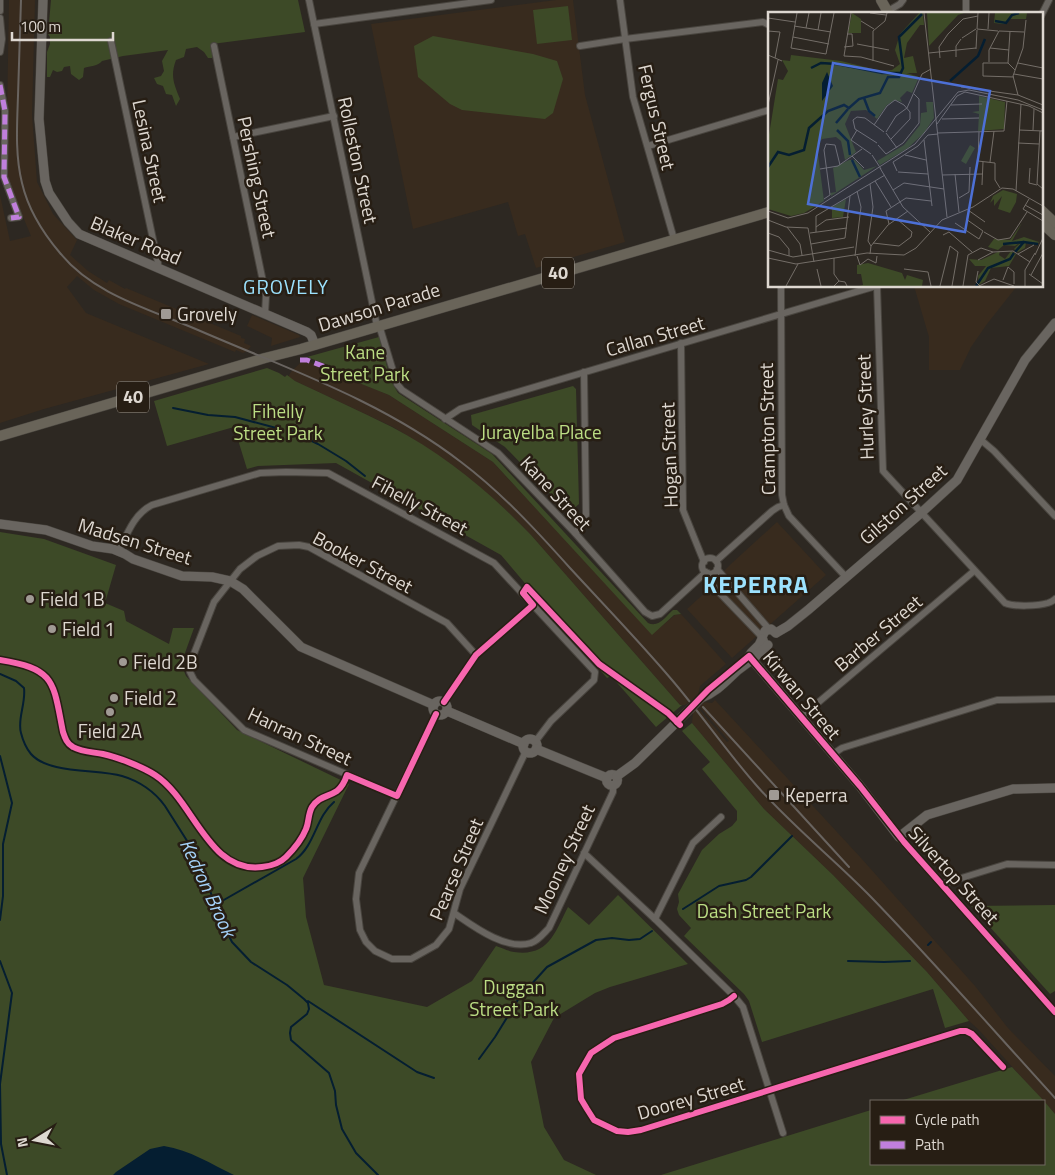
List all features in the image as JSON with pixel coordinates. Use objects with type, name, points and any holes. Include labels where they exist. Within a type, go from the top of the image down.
[{"type":"main road","points":[[881,0],[887,12]]},
{"type":"main road","points":[[1042,211],[1055,223]]},
{"type":"main road","name":"Dawson Parade","points":[[0,436],[768,212]]},
{"type":"main road","points":[[1042,223],[1055,235]]},
{"type":"street","points":[[0,0],[0,11]]},
{"type":"street","name":"Blaker Road","points":[[42,0],[39,119],[45,182],[49,193],[68,222],[79,234],[308,332],[312,335],[315,345]]},
{"type":"street","name":"Rolleston Street","points":[[309,0],[378,326]]},
{"type":"street","points":[[314,24],[491,0]]},
{"type":"street","name":"Fergus Street","points":[[620,0],[633,97],[674,239]]},
{"type":"street","points":[[889,12],[903,0]]},
{"type":"street","points":[[966,0],[966,10]]},
{"type":"street","points":[[1042,14],[1049,0]]},
{"type":"street","points":[[0,18],[2,40],[0,52]]},
{"type":"street","points":[[580,46],[763,22],[768,24]]},
{"type":"street","name":"Lesina Street","points":[[111,41],[158,263],[157,267]]},
{"type":"street","name":"Pershing Street","points":[[214,46],[266,296],[265,313]]},
{"type":"street","points":[[0,85],[4,111],[4,177],[19,217],[11,218]]},
{"type":"street","points":[[648,146],[768,110]]},
{"type":"street","points":[[233,137],[334,116]]},
{"type":"street","name":"Crampton Street","points":[[781,288],[782,485],[784,505],[789,516],[846,577]]},
{"type":"street","name":"Callan Street","points":[[445,419],[460,409],[870,288]]},
{"type":"street","name":"Hurley Street","points":[[877,288],[882,468],[884,474],[1005,603],[1036,605],[1048,603],[1055,599]]},
{"type":"street","name":"Gilston Street","points":[[773,631],[788,626],[957,480],[1025,360],[1055,323]]},
{"type":"street","name":"Kane Street","points":[[378,326],[397,384],[402,390],[498,453],[575,534],[645,612],[652,616],[660,614],[707,573]]},
{"type":"street","name":"Hogan Street","points":[[681,343],[683,510],[704,562]]},
{"type":"street","points":[[575,534],[582,526],[586,516],[584,372]]},
{"type":"street","points":[[980,440],[994,451],[1054,512]]},
{"type":"street","name":"Fihelly Street","points":[[119,551],[133,523],[145,509],[152,505],[260,473],[328,473],[491,560],[594,672],[594,680],[551,722],[535,745]]},
{"type":"street","points":[[716,561],[772,511],[784,505]]},
{"type":"street","name":"Madsen Street","points":[[0,524],[46,530],[92,546],[119,551],[133,559],[182,576],[212,577],[230,581],[242,589],[301,647],[435,710]]},
{"type":"street","name":"Booker Street","points":[[230,581],[249,561],[271,549],[278,546],[299,545],[309,547],[447,624],[476,656]]},
{"type":"street","points":[[710,559],[716,561],[718,565],[717,570],[773,631],[777,638],[775,642],[764,640],[711,584],[703,568],[704,562],[710,559]]},
{"type":"street","points":[[707,573],[714,573],[717,570]]},
{"type":"street","name":"Barber Street","points":[[801,717],[974,571]]},
{"type":"street","name":"Hanran Street","points":[[230,581],[214,602],[190,664],[191,676],[244,730],[397,796]]},
{"type":"street","points":[[533,604],[476,656],[446,707],[442,716],[435,710],[438,702],[446,707],[525,748],[525,741],[529,739],[535,745],[613,780],[635,763],[701,698],[717,690],[736,672],[764,640],[765,630],[773,631]]},
{"type":"street","name":"Kirwan Street","points":[[750,658],[833,754],[842,748],[997,700],[1055,699]]},
{"type":"street","name":"Pearse Street","points":[[435,710],[397,796],[359,873],[356,900],[360,930],[366,942],[375,951],[392,959],[410,959],[436,945],[449,929],[460,889],[525,748]]},
{"type":"street","name":"Silvertop Street","points":[[833,754],[899,836],[1055,1012]]},
{"type":"street","name":"Mooney Street","points":[[454,913],[505,943],[533,943],[549,928],[613,792],[613,780]]},
{"type":"street","points":[[899,836],[927,815],[1012,789],[1055,788]]},
{"type":"street","points":[[655,919],[693,843],[721,817]]},
{"type":"street","points":[[584,853],[655,919],[743,1007],[783,1133]]},
{"type":"street","points":[[942,884],[1007,864],[1055,864]]},
{"type":"street","name":"Doorey Street","points":[[734,996],[722,1004],[614,1038],[591,1053],[579,1074],[581,1099],[594,1120],[617,1131],[640,1130],[960,1031],[972,1034],[1003,1067]]},
{"type":"shaded area","points":[[9,0],[35,0],[32,115],[37,182],[53,214],[77,240],[70,255],[88,271],[107,283],[109,280],[125,289],[241,336],[241,338],[245,339],[244,343],[251,346],[247,351],[243,353],[236,350],[235,352],[119,304],[94,290],[77,276],[67,287],[86,313],[209,364],[44,409],[0,423],[0,195],[10,241],[31,236],[6,176]]},
{"type":"shaded area","points":[[556,0],[573,0],[585,95],[625,242],[536,268],[525,234],[518,236],[508,202],[413,229],[371,24]]},
{"type":"shaded area","points":[[915,288],[1015,288],[971,347],[960,370],[929,370],[929,337]]},
{"type":"shaded area","points":[[252,315],[300,337],[271,346],[272,338],[247,326]]},
{"type":"shaded area","points":[[302,361],[307,361],[389,395],[493,462],[652,634],[675,615],[681,614],[726,664],[700,686],[698,695],[685,705],[680,705],[531,535],[506,510],[452,465],[413,439],[393,427],[288,377]]},
{"type":"shaded area","points":[[777,522],[826,575],[732,658],[687,609],[708,590],[707,588],[731,564]]},
{"type":"shaded area","points":[[715,700],[861,858],[975,986],[1008,1028],[1055,1076],[1055,1114],[1045,1103],[1045,1100],[1042,1100],[969,1021],[927,972],[833,875],[764,809],[692,723],[693,712],[698,708],[727,742],[729,741],[700,707],[704,702],[712,703]]},
{"type":"green space","points":[[51,0],[298,0],[305,32],[212,44],[212,58],[208,58],[197,47],[186,49],[184,57],[176,60],[173,71],[180,99],[176,106],[172,95],[166,94],[163,86],[157,84],[154,78],[161,76],[164,71],[162,61],[168,50],[102,61],[96,65],[84,68],[83,77],[79,80],[71,74],[70,66],[64,67],[62,71],[57,72],[53,70],[50,77],[47,77]]},
{"type":"green space","points":[[568,6],[572,40],[537,44],[533,10]]},
{"type":"green space","points":[[433,36],[533,54],[557,61],[563,79],[553,113],[545,119],[462,110],[450,104],[418,77],[414,46]]},
{"type":"green space","name":"Kane Street Park","points":[[379,337],[391,381],[398,393],[492,454],[648,623],[659,623],[673,610],[677,610],[681,614],[674,615],[652,635],[493,462],[389,395],[329,371],[331,366],[307,357]]},
{"type":"green space","name":"Fihelly Street Park","points":[[267,368],[285,377],[287,375],[295,381],[392,427],[430,449],[466,475],[500,504],[531,535],[682,705],[656,727],[611,676],[607,678],[501,555],[336,463],[258,466],[247,469],[234,427],[167,446],[154,401]]},
{"type":"green space","name":"Jurayelba Place","points":[[573,386],[576,389],[579,504],[571,511],[565,509],[505,447],[472,425],[471,415]]},
{"type":"green space","name":"Duggan Street Park","points":[[0,532],[44,539],[116,565],[105,603],[124,611],[126,621],[169,644],[173,628],[194,628],[181,664],[186,676],[237,730],[349,784],[303,878],[306,917],[324,985],[427,1007],[472,981],[496,946],[514,952],[526,953],[535,951],[549,941],[568,907],[589,925],[618,895],[688,964],[595,993],[554,1018],[531,1062],[544,1127],[564,1160],[596,1175],[0,1175]]},
{"type":"green space","name":"Dash Street Park","points":[[692,723],[764,809],[833,875],[927,972],[969,1021],[945,1028],[933,989],[762,1042],[749,1001],[684,936],[691,928],[679,915],[677,909],[679,902],[678,894],[702,850],[737,820],[737,811],[702,769],[710,762],[682,731]]},
{"type":"green space","points":[[1055,905],[1055,991],[1050,994],[971,906]]},
{"type":"green space","points":[[1012,1067],[1043,1100],[903,1100]]},
{"type":"green space","points":[[1045,1102],[1055,1114],[1055,1175],[661,1175],[870,1110],[870,1165],[1045,1165]]},
{"type":"water","points":[[164,1146],[192,1154],[234,1175],[113,1175],[150,1149]]},
{"type":"waterway","points":[[173,408],[208,415],[235,417],[280,429]]},
{"type":"waterway","points":[[287,429],[318,444],[346,461],[365,476]]},
{"type":"waterway","name":"Kedron Brook","points":[[0,674],[16,681],[24,688],[20,728],[24,742],[31,754],[49,765],[61,768],[112,774],[128,778],[151,792],[165,806],[196,855],[218,914],[232,942],[251,962],[287,985],[308,1003],[309,1009],[307,1014],[291,1027],[291,1040],[329,1073],[335,1091],[336,1105],[342,1129],[356,1153],[378,1175]]},
{"type":"waterway","name":"Kedron Brook","points":[[0,756],[12,803],[3,844],[3,896],[0,920]]},
{"type":"waterway","points":[[215,905],[296,859],[307,846],[323,815],[334,802]]},
{"type":"waterway","points":[[683,909],[719,886],[746,880],[751,877],[792,836]]},
{"type":"waterway","points":[[479,1059],[519,998],[547,967],[596,940],[612,938],[640,939],[652,931]]},
{"type":"waterway","points":[[928,945],[931,942]]},
{"type":"waterway","name":"Kedron Brook","points":[[0,961],[12,993],[0,1084],[1,1144],[7,1175]]},
{"type":"waterway","points":[[848,961],[910,961]]},
{"type":"waterway","points":[[308,1001],[417,1072],[434,1078]]},
{"type":"railway","points":[[21,0],[17,129],[17,151],[20,172],[25,193],[42,229],[74,268],[89,280],[124,299],[300,373],[367,404],[431,440],[476,474],[505,499],[647,651],[770,801],[871,897],[941,971],[1055,1098]]},
{"type":"railway","points":[[703,707],[849,867]]},
{"type":"marked path","points":[[0,85],[5,111],[4,177],[19,217],[11,218]]},
{"type":"marked path","points":[[300,360],[307,360],[328,368],[330,367]]},
{"type":"cycle path","points":[[444,702],[476,655],[533,605],[523,593],[527,587],[599,664],[668,713],[680,725]]},
{"type":"cycle path","points":[[677,722],[708,690],[749,656],[860,786],[904,842],[1055,1012]]},
{"type":"cycle path","points":[[0,660],[32,668],[49,681],[57,701],[66,741],[71,746],[122,760],[155,775],[169,786],[215,848],[228,859],[243,866],[265,867],[284,859],[302,836],[312,807],[315,803],[339,789],[347,775],[397,796],[436,714]]},
{"type":"cycle path","points":[[734,996],[722,1004],[614,1038],[591,1053],[579,1074],[581,1099],[594,1120],[617,1131],[641,1130],[960,1031],[972,1034],[1003,1067]]},
{"type":"place","name":"Grovely","points":[[166,314]]},
{"type":"place","name":"Field 1B","points":[[30,599]]},
{"type":"place","name":"Field 1","points":[[52,629]]},
{"type":"place","name":"Field 2B","points":[[123,662]]},
{"type":"place","name":"Field 2","points":[[114,698]]},
{"type":"place","name":"Field 2A","points":[[110,712]]},
{"type":"place","name":"Keperra","points":[[774,795]]},
{"type":"district","name":"GROVELY","points":[[286,287]]},
{"type":"district","name":"KEPERRA","points":[[756,585]]}]
